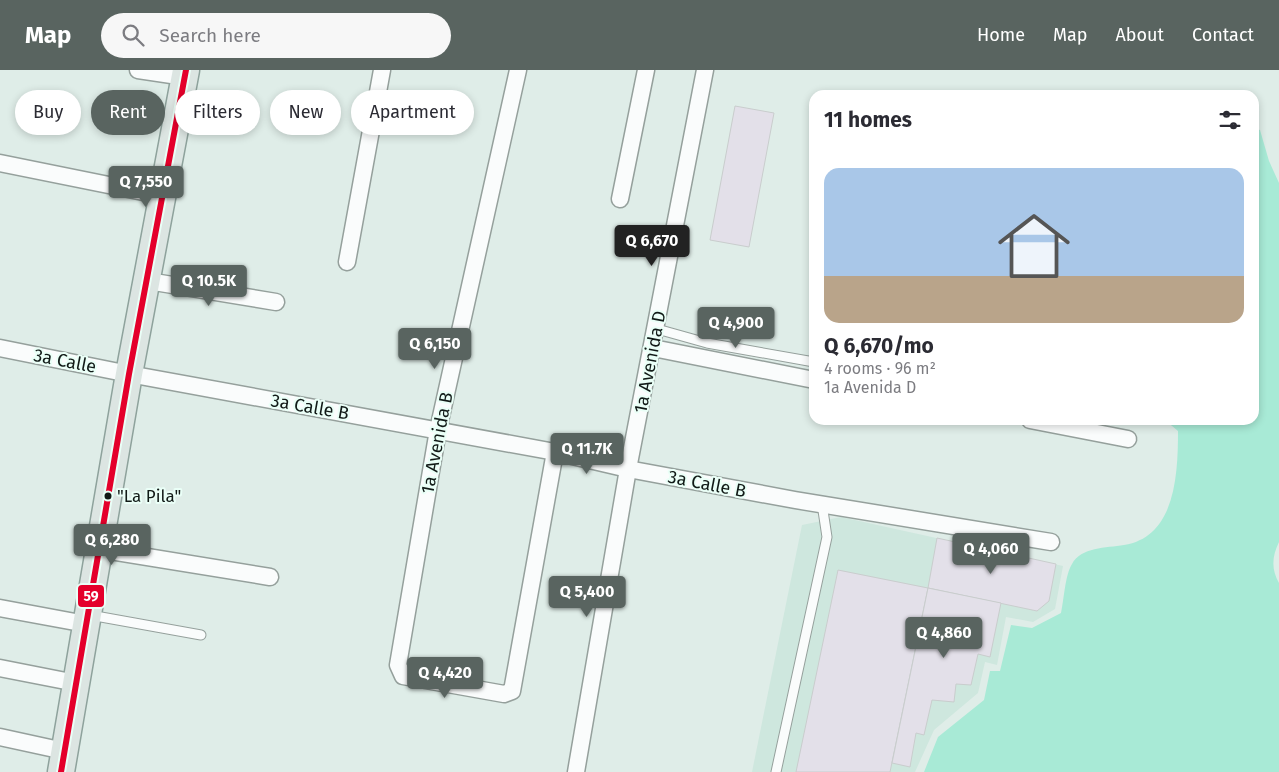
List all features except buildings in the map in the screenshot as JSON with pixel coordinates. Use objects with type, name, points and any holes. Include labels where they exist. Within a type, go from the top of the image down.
[{"type":"main road","points":[[63,761],[129,374],[186,74]]},
{"type":"street","points":[[138,70],[186,74]]},
{"type":"street","points":[[347,262],[382,70]]},
{"type":"street","name":"1a Avenida B","points":[[518,70],[438,430],[398,665],[399,671],[403,676],[509,694],[513,688],[554,452]]},
{"type":"street","points":[[620,199],[646,70]]},
{"type":"street","name":"1a Avenida D","points":[[576,772],[628,469],[657,329],[705,70]]},
{"type":"street","points":[[0,163],[163,196]]},
{"type":"street","points":[[148,281],[276,302]]},
{"type":"street","name":"3a Calle","points":[[0,348],[129,374]]},
{"type":"street","points":[[653,348],[809,379]]},
{"type":"street","name":"3a Calle B","points":[[129,374],[554,452],[628,469],[1051,542]]},
{"type":"street","points":[[1057,425],[1128,438]]},
{"type":"street","points":[[98,549],[270,576]]},
{"type":"street","points":[[0,608],[86,619]]},
{"type":"street","points":[[0,668],[76,683]]},
{"type":"street","points":[[0,736],[63,761]]},
{"type":"lane","points":[[657,329],[707,343],[809,361]]},
{"type":"lane","points":[[776,772],[827,537],[822,504]]},
{"type":"lane","points":[[86,619],[201,635]]},
{"type":"shaded area","points":[[841,517],[1063,566],[1055,609],[1033,622],[1006,617],[997,665],[985,662],[978,693],[934,730],[915,772],[752,772],[802,525]]},
{"type":"green space","points":[[1259,130],[1269,161],[1279,183],[1279,542],[1273,562],[1279,583],[1279,772],[924,772],[938,737],[984,700],[990,671],[1000,671],[1011,625],[1032,628],[1061,613],[1068,574],[1072,564],[1081,554],[1095,549],[1124,545],[1141,540],[1154,530],[1164,516],[1175,483],[1178,431],[1171,425],[1259,425]]},
{"type":"transit line","name":"59","points":[[61,772],[129,374],[186,70]]},
{"type":"place","name":"\"La Pila\"","points":[[108,496]]}]
